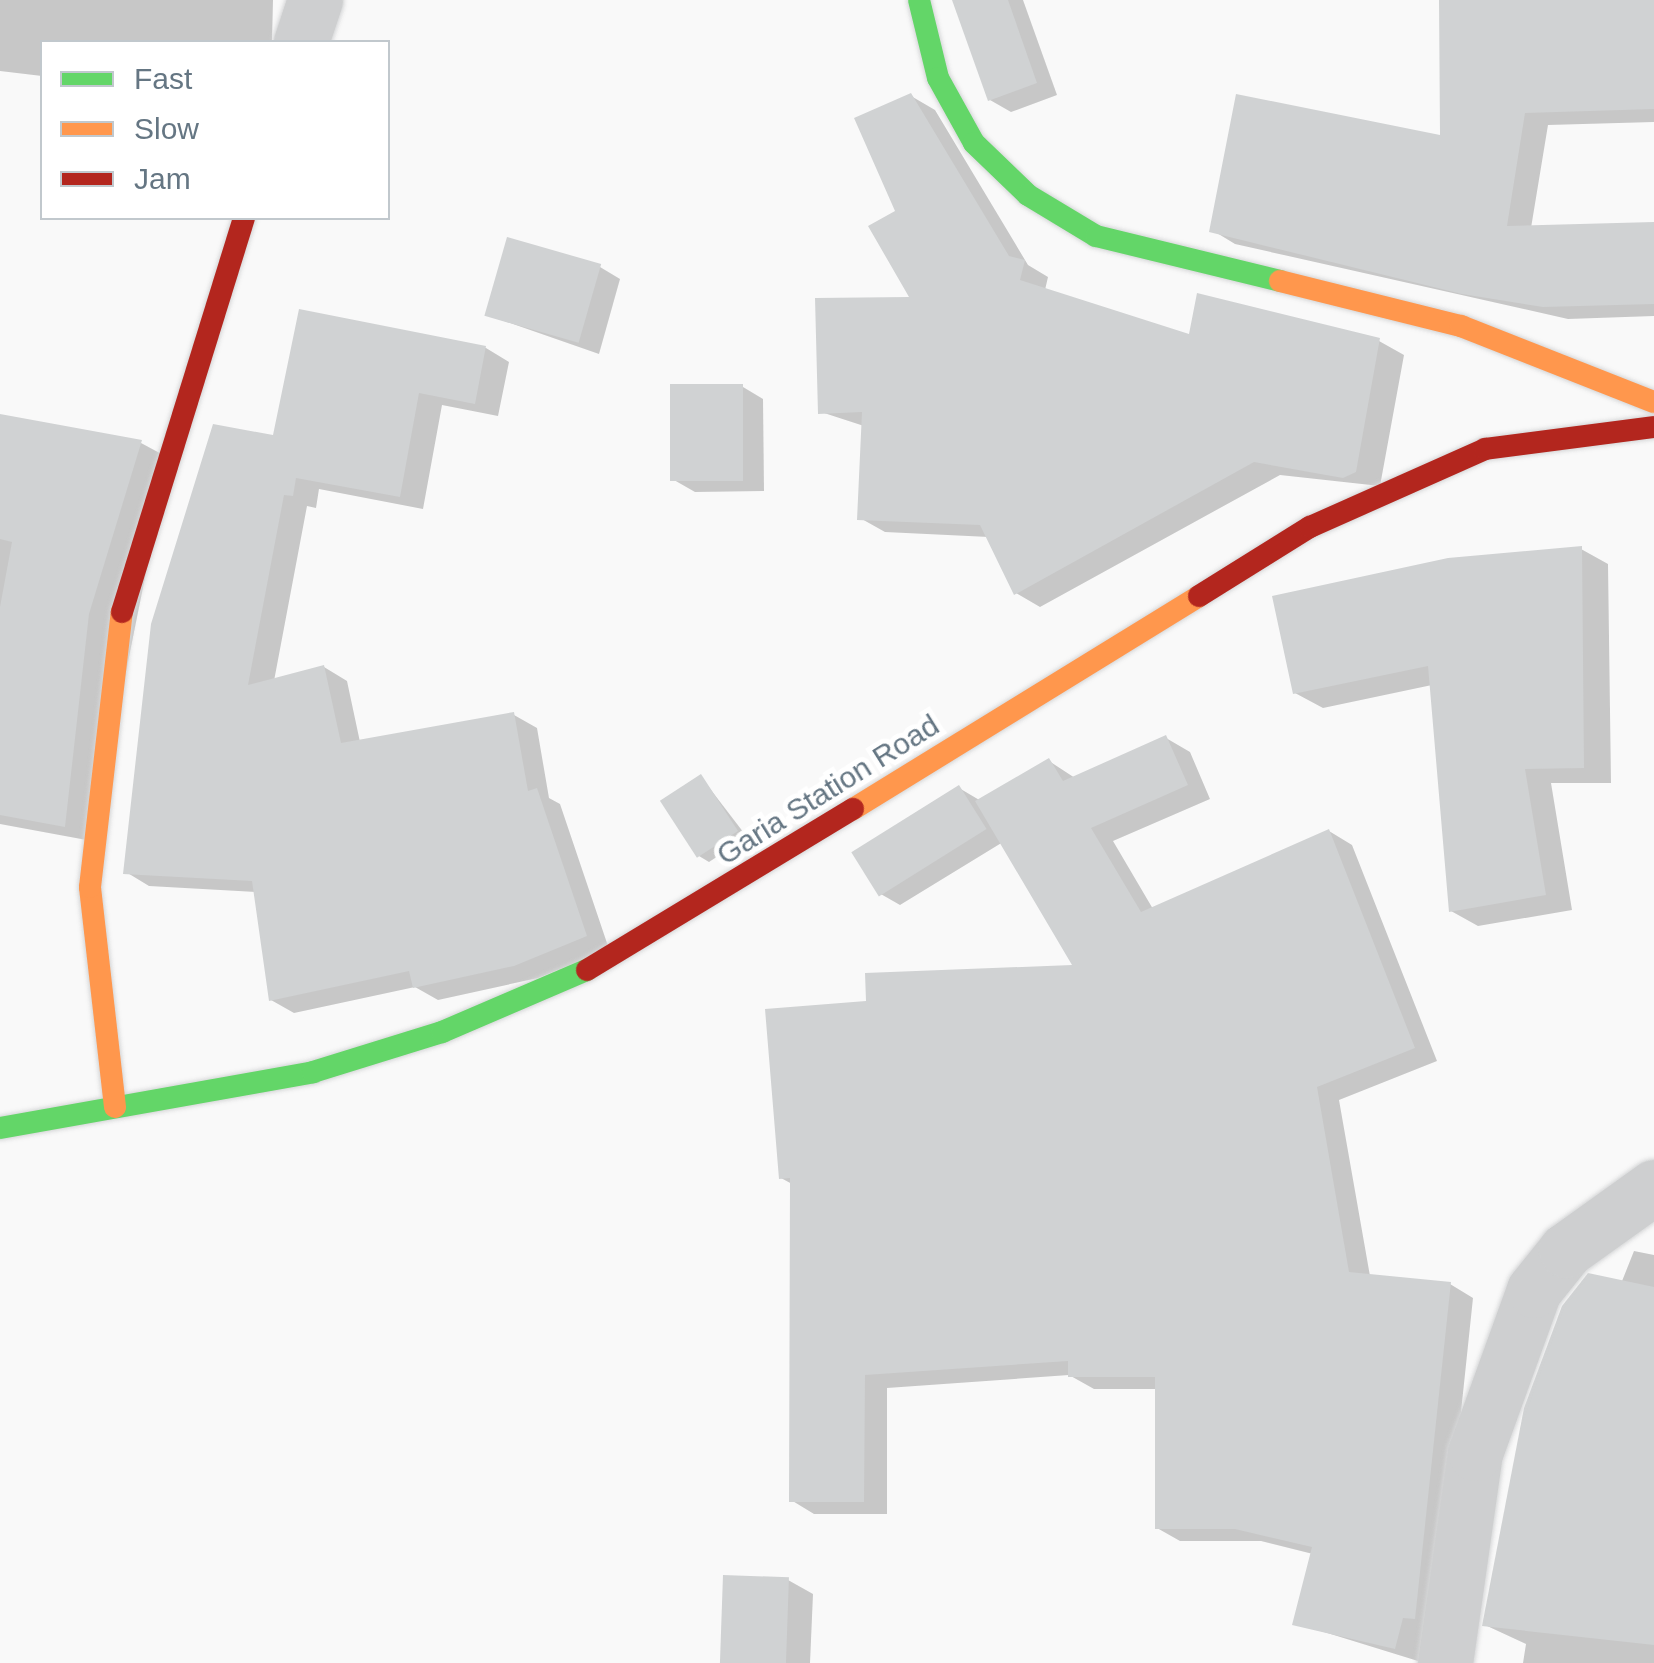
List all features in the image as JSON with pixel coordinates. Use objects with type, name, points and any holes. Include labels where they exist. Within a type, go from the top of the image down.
[{"type":"main road","points":[[919,0],[938,78],[974,143],[1028,194],[1096,236],[1460,326],[1654,402]]},
{"type":"main road","points":[[114,1107],[90,887],[120,618],[243,220]]},
{"type":"main road","name":"Garia Station Road","points":[[0,1128],[313,1072],[442,1032],[602,964],[1310,527],[1485,448],[1654,428]]},
{"type":"street","points":[[302,40],[315,0]]},
{"type":"street","points":[[1445,1663],[1475,1453],[1534,1290],[1566,1250],[1654,1187]]},
{"type":"building","points":[[952,0],[1008,0],[1037,83],[988,101]]},
{"type":"building","points":[[1439,0],[1654,0],[1654,109],[1525,113],[1507,226],[1654,222],[1654,304],[1543,307],[1462,294],[1209,232],[1236,94],[1440,135]]},
{"type":"building","points":[[911,93],[1009,256],[1025,260],[1020,280],[1189,334],[1197,293],[1380,338],[1356,472],[1343,478],[1254,462],[1014,595],[980,525],[857,520],[862,412],[818,414],[815,298],[909,297],[868,226],[895,211],[854,118]]},
{"type":"building","points":[[507,237],[601,264],[579,343],[484,316]]},
{"type":"building","points":[[299,309],[486,346],[475,404],[419,393],[400,497],[296,478],[293,496],[284,495],[248,685],[324,665],[341,743],[514,712],[528,791],[537,788],[587,936],[514,966],[413,988],[409,971],[269,1001],[252,881],[123,874],[151,624],[213,424],[273,435]]},
{"type":"building","points":[[670,384],[743,384],[743,481],[670,481]]},
{"type":"building","points":[[0,414],[142,440],[89,614],[65,827],[0,815],[0,607],[12,542],[0,539]]},
{"type":"building","points":[[1582,546],[1584,768],[1525,769],[1546,895],[1449,912],[1428,666],[1293,694],[1272,596],[1448,558]]},
{"type":"building","points":[[1166,735],[1188,785],[1091,828],[1141,912],[1329,829],[1415,1048],[1317,1087],[1349,1272],[1451,1282],[1415,1619],[1403,1618],[1395,1649],[1292,1625],[1312,1547],[1235,1529],[1155,1529],[1155,1377],[1068,1377],[1068,1361],[865,1375],[864,1502],[789,1502],[790,1178],[779,1179],[765,1009],[866,1001],[865,973],[1072,965],[975,801],[1049,758],[1063,781]]},
{"type":"building","points":[[701,774],[738,831],[697,858],[660,801]]},
{"type":"building","points":[[959,785],[987,829],[879,896],[851,852]]},
{"type":"building","points":[[1588,1273],[1654,1287],[1654,1645],[1482,1626],[1524,1408],[1562,1306]]},
{"type":"building","points":[[723,1575],[789,1577],[786,1663],[720,1663]]},
{"type":"traffic: fast","points":[[919,0],[938,78],[974,143],[1028,195],[1096,236],[1280,281]]},
{"type":"traffic: fast","points":[[0,1128],[313,1072],[442,1032],[587,970]]},
{"type":"traffic: slow","points":[[1280,281],[1461,326],[1654,402]]},
{"type":"traffic: slow","points":[[853,809],[1199,596]]},
{"type":"traffic: slow","points":[[115,1107],[90,887],[122,612]]},
{"type":"traffic: jam","points":[[122,612],[243,220]]},
{"type":"traffic: jam","points":[[1199,596],[1310,527],[1485,449],[1654,427]]},
{"type":"traffic: jam","points":[[587,970],[853,809]]}]
